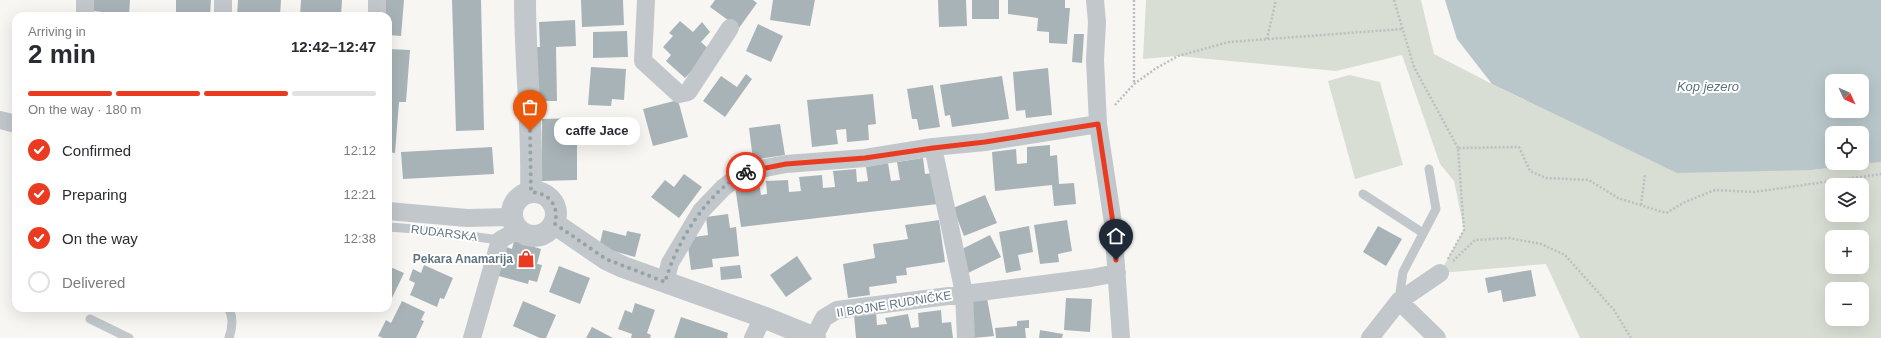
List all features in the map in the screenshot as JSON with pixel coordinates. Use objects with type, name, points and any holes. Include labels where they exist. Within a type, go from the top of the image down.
[{"type":"street","points":[[85,0],[85,12]]},
{"type":"street","points":[[223,0],[223,12]]},
{"type":"street","points":[[377,0],[377,12]]},
{"type":"street","points":[[524,0],[525,46],[532,163],[531,192]]},
{"type":"street","points":[[646,0],[643,61],[679,94],[688,92],[730,28]]},
{"type":"street","points":[[1095,0],[1097,22],[1094,60],[1098,124],[1113,223],[1121,338]]},
{"type":"street","points":[[0,120],[12,123]]},
{"type":"street","points":[[665,282],[670,262],[701,211],[722,188],[744,172],[786,164],[865,158],[985,142],[1098,124]]},
{"type":"street","name":"II BOJNE RUDNIČKE","points":[[933,148],[964,294],[966,338]]},
{"type":"street","points":[[392,211],[467,218],[510,229],[536,237],[548,232],[555,224],[556,213],[551,200],[539,192],[531,192],[524,194],[515,204],[510,229],[472,338]]},
{"type":"street","points":[[555,224],[606,259],[623,267],[763,317],[815,338]]},
{"type":"street","name":"II BOJNE RUDNIČKE","points":[[815,338],[824,318],[836,310],[1091,278],[1117,273]]},
{"type":"street","points":[[1370,338],[1399,301],[1440,273]]},
{"type":"street","points":[[1399,301],[1437,338]]},
{"type":"street","points":[[753,338],[763,317]]},
{"type":"lane","points":[[1399,301],[1403,272],[1436,209],[1429,169]]},
{"type":"lane","points":[[1363,194],[1423,234]]},
{"type":"lane","name":"RUDARSKA","points":[[392,227],[416,229],[510,229]]},
{"type":"lane","points":[[229,338],[232,328],[230,312]]},
{"type":"lane","points":[[90,319],[129,338]]},
{"type":"path","points":[[1134,0],[1134,84],[1155,69],[1178,56],[1229,42],[1402,29]]},
{"type":"path","points":[[1267,39],[1276,0]]},
{"type":"path","points":[[1394,0],[1414,67],[1458,148],[1464,230],[1440,273]]},
{"type":"path","points":[[1458,148],[1520,147],[1530,171],[1546,178],[1589,180],[1618,198],[1666,213],[1685,202],[1715,190],[1754,192],[1881,174]]},
{"type":"path","points":[[1641,205],[1645,174]]},
{"type":"path","points":[[1440,273],[1475,240],[1509,238],[1541,244],[1565,255],[1614,310],[1631,338]]},
{"type":"shaded area","points":[[1146,0],[1421,0],[1434,54],[1606,139],[1812,170],[1825,168],[1825,170],[1869,170],[1869,163],[1881,162],[1881,338],[1580,338],[1546,264],[1440,273],[1464,229],[1454,181],[1440,164],[1402,55],[1336,71],[1178,56],[1143,59]]},
{"type":"shaded area","points":[[1349,75],[1380,82],[1403,165],[1355,179],[1328,81]]},
{"type":"water","name":"Kop jezero","points":[[1445,0],[1881,0],[1881,162],[1869,163],[1869,126],[1825,126],[1825,168],[1677,173],[1492,84],[1457,39]]},
{"type":"building","points":[[94,0],[130,0],[129,12],[93,11]]},
{"type":"building","points":[[176,0],[211,0],[210,12],[176,12]]},
{"type":"building","points":[[238,0],[281,0],[280,12],[237,12]]},
{"type":"building","points":[[301,0],[342,0],[341,12],[300,12]]},
{"type":"building","points":[[382,0],[404,0],[401,36],[392,35],[392,12],[381,12]]},
{"type":"building","points":[[452,0],[481,0],[484,130],[456,131]]},
{"type":"building","points":[[581,0],[623,0],[624,25],[582,27]]},
{"type":"building","points":[[715,0],[753,0],[757,3],[739,28],[710,7]]},
{"type":"building","points":[[773,0],[815,0],[810,26],[770,20]]},
{"type":"building","points":[[938,0],[966,0],[967,26],[939,27]]},
{"type":"building","points":[[972,0],[999,0],[999,19],[972,19]]},
{"type":"building","points":[[1008,0],[1065,0],[1065,8],[1070,8],[1067,44],[1049,43],[1049,32],[1037,31],[1038,18],[1008,14]]},
{"type":"building","points":[[575,20],[576,46],[556,47],[557,101],[538,101],[536,47],[540,47],[539,22]]},
{"type":"building","points":[[680,21],[693,32],[702,22],[710,32],[701,42],[711,51],[685,78],[666,61],[671,55],[663,47],[673,36],[669,33]]},
{"type":"building","points":[[758,24],[783,36],[771,62],[746,51]]},
{"type":"building","points":[[627,31],[628,57],[593,58],[593,32]]},
{"type":"building","points":[[1074,34],[1084,34],[1082,63],[1072,62]]},
{"type":"building","points":[[392,49],[410,50],[406,102],[399,102],[395,153],[392,153]]},
{"type":"building","points":[[591,67],[626,69],[624,100],[612,99],[611,106],[588,105]]},
{"type":"building","points":[[1048,68],[1052,115],[1026,118],[1025,110],[1016,111],[1013,72]]},
{"type":"building","points":[[746,74],[752,79],[725,117],[703,101],[721,76],[737,87]]},
{"type":"building","points":[[1002,76],[1009,119],[952,127],[950,115],[945,116],[940,85]]},
{"type":"building","points":[[933,85],[940,127],[919,130],[917,119],[912,119],[907,89]]},
{"type":"building","points":[[873,94],[876,124],[868,125],[869,140],[847,142],[846,129],[836,130],[838,144],[812,147],[807,100]]},
{"type":"building","points":[[678,100],[688,137],[653,146],[643,109]]},
{"type":"building","points":[[577,118],[577,180],[542,181],[542,119]]},
{"type":"building","points":[[780,124],[785,155],[753,160],[749,128]]},
{"type":"building","points":[[1050,145],[1050,156],[1057,155],[1059,184],[1074,183],[1076,204],[1054,206],[1052,185],[995,191],[992,152],[1016,149],[1017,164],[1027,163],[1027,147]]},
{"type":"building","points":[[492,147],[494,174],[403,179],[401,152]]},
{"type":"building","points":[[923,158],[925,174],[933,173],[938,204],[741,227],[735,186],[759,182],[761,195],[767,194],[766,181],[788,180],[789,192],[801,191],[799,177],[822,175],[823,188],[835,187],[833,171],[856,169],[857,182],[868,181],[866,167],[888,163],[891,181],[900,180],[897,162]]},
{"type":"building","points":[[684,174],[702,187],[679,218],[651,197],[665,180],[674,187]]},
{"type":"building","points":[[985,195],[997,223],[964,236],[953,208]]},
{"type":"building","points":[[728,214],[730,228],[736,227],[739,256],[712,259],[713,267],[691,270],[687,238],[708,235],[706,217]]},
{"type":"building","points":[[939,220],[945,262],[906,268],[907,275],[896,276],[897,283],[869,287],[870,295],[848,298],[843,264],[875,258],[873,244],[908,239],[905,225]]},
{"type":"building","points":[[1067,220],[1072,251],[1058,254],[1059,262],[1040,264],[1034,225]]},
{"type":"building","points":[[1029,226],[1033,252],[1018,255],[1021,270],[1006,273],[999,232]]},
{"type":"building","points":[[1378,226],[1402,239],[1386,266],[1363,252]]},
{"type":"building","points":[[603,230],[626,236],[627,231],[641,234],[635,257],[599,247]]},
{"type":"building","points":[[990,235],[1001,257],[968,273],[958,251]]},
{"type":"building","points":[[514,241],[541,249],[537,264],[542,265],[537,282],[529,280],[528,284],[495,275],[503,246],[512,249]]},
{"type":"building","points":[[797,256],[812,279],[786,297],[770,275]]},
{"type":"building","points":[[424,265],[453,278],[444,299],[440,298],[437,307],[410,295],[415,283],[409,280],[413,269],[421,273]]},
{"type":"building","points":[[740,265],[742,278],[721,280],[720,267]]},
{"type":"building","points":[[559,266],[590,278],[580,304],[549,292]]},
{"type":"building","points":[[392,268],[404,273],[392,298]]},
{"type":"building","points":[[1531,270],[1536,296],[1503,302],[1501,290],[1488,293],[1485,278]]},
{"type":"building","points":[[987,298],[994,336],[974,338],[971,301]]},
{"type":"building","points":[[1066,298],[1092,299],[1090,332],[1064,330]]},
{"type":"building","points":[[402,301],[425,312],[421,320],[424,321],[416,338],[383,338],[378,336],[386,320],[391,323]]},
{"type":"building","points":[[523,301],[556,315],[546,338],[540,338],[513,326]]},
{"type":"building","points":[[635,303],[655,310],[647,333],[651,335],[650,338],[631,338],[632,334],[618,329],[625,310],[632,313]]},
{"type":"building","points":[[941,310],[942,323],[951,322],[953,338],[856,338],[854,315],[876,312],[877,325],[887,324],[885,318],[908,314],[911,328],[919,327],[918,313]]},
{"type":"building","points":[[681,317],[728,333],[727,338],[674,338]]},
{"type":"building","points":[[1029,320],[1029,328],[1025,328],[1026,338],[996,338],[995,328],[1017,326],[1017,321]]},
{"type":"building","points":[[592,327],[613,338],[586,338]]},
{"type":"building","points":[[1040,330],[1063,334],[1062,338],[1039,338]]},
{"type":"way so far","points":[[530,131],[532,163],[531,192],[539,192],[546,195],[551,200],[555,206],[555,224],[606,259],[623,267],[665,282],[670,262],[701,211],[722,188],[746,172]]},
{"type":"place","name":"caffe Jace","points":[[530,131]]},
{"type":"place","name":"Pekara Anamarija","points":[[526,259]]},
{"type":"route","points":[[746,172],[786,164],[865,158],[985,142],[1098,124],[1113,223],[1116,260]]}]
